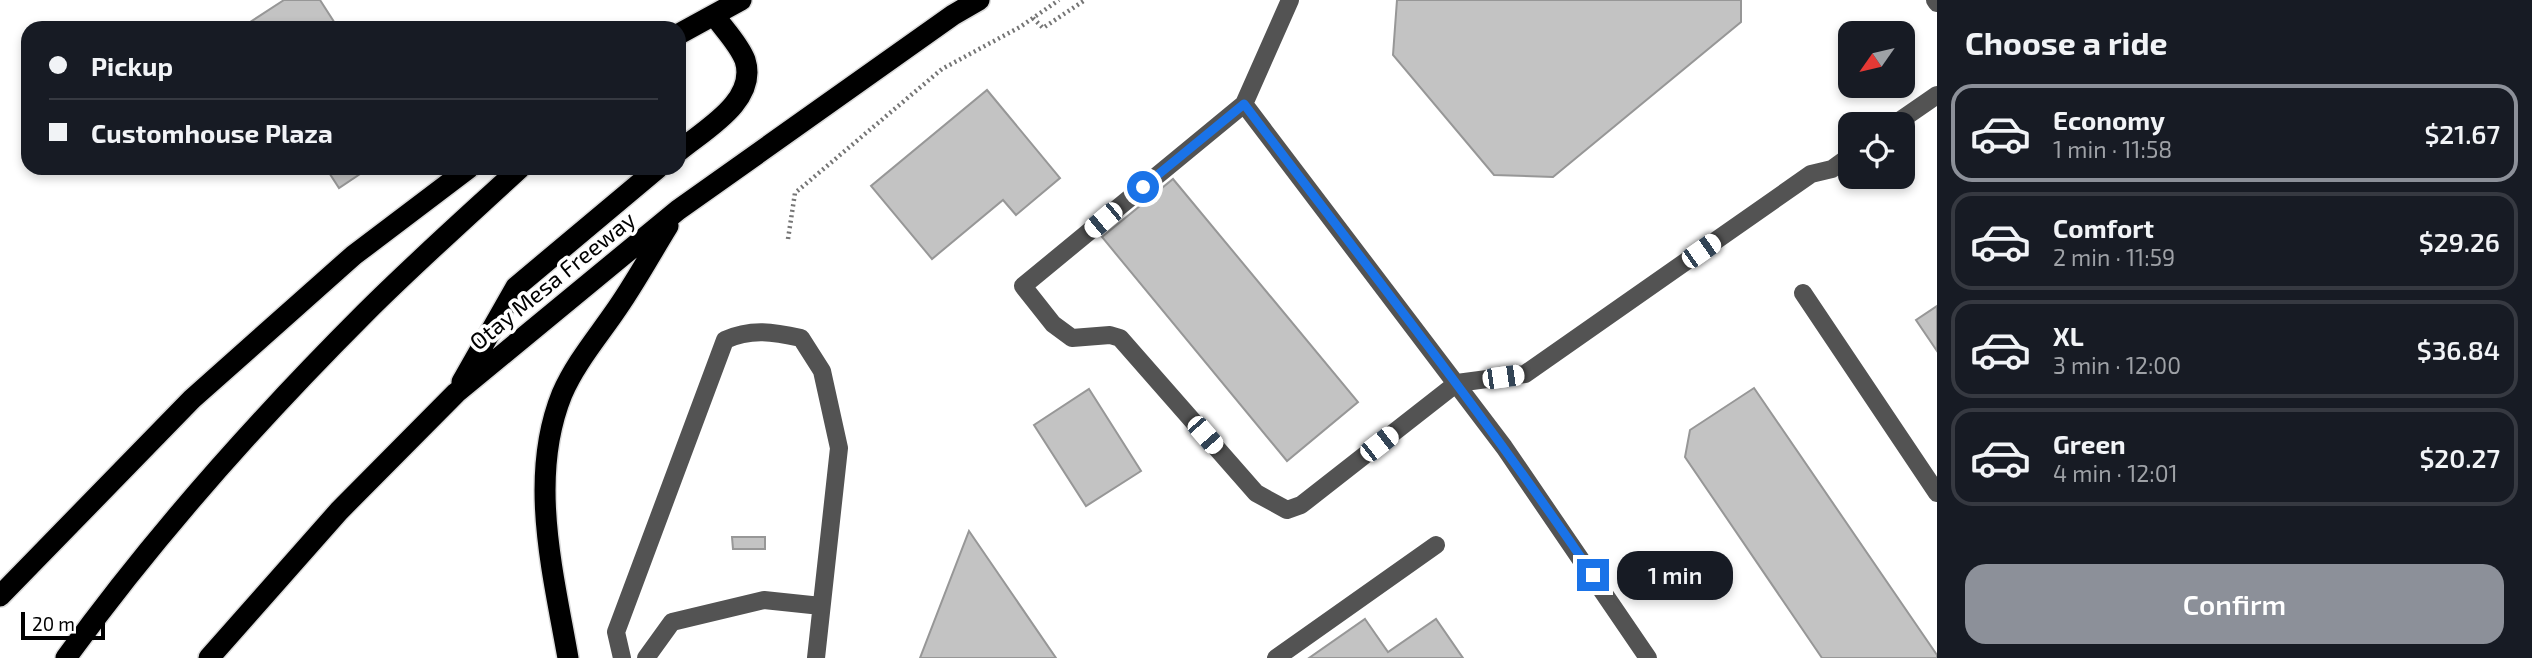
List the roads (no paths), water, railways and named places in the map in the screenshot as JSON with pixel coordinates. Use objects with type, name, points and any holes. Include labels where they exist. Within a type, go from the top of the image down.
[{"type":"highway","points":[[686,29],[718,7],[741,0]]},
{"type":"highway","name":"Otay Mesa Freeway","points":[[209,658],[339,511],[456,393],[678,210],[953,15],[979,0]]},
{"type":"highway","points":[[686,36],[718,7]]},
{"type":"highway","points":[[686,145],[732,108],[742,91],[746,74],[745,60],[718,7]]},
{"type":"highway","points":[[0,596],[192,399],[354,255],[461,175]]},
{"type":"highway","points":[[66,658],[106,603],[234,452],[365,313],[513,175]]},
{"type":"highway","points":[[456,393],[516,287],[650,175]]},
{"type":"highway","points":[[568,658],[545,507],[545,460],[551,429],[563,393],[581,358],[615,312],[678,210]]},
{"type":"street","points":[[718,7],[730,0]]},
{"type":"street","points":[[1290,0],[1244,104],[1023,286],[1053,324],[1072,338],[1110,335],[1120,338],[1256,493],[1287,510],[1301,505],[1457,383],[1525,374],[1811,174],[1832,169],[1838,165]]},
{"type":"street","points":[[1912,112],[1937,95]]},
{"type":"street","points":[[1244,104],[1504,447],[1648,658]]},
{"type":"street","points":[[1803,293],[1937,494]]},
{"type":"street","points":[[622,658],[616,632],[725,340],[736,335],[768,330],[801,338],[822,372],[839,448],[816,658]]},
{"type":"street","points":[[1276,658],[1436,545]]},
{"type":"street","points":[[646,658],[672,622],[764,600],[821,606]]}]
